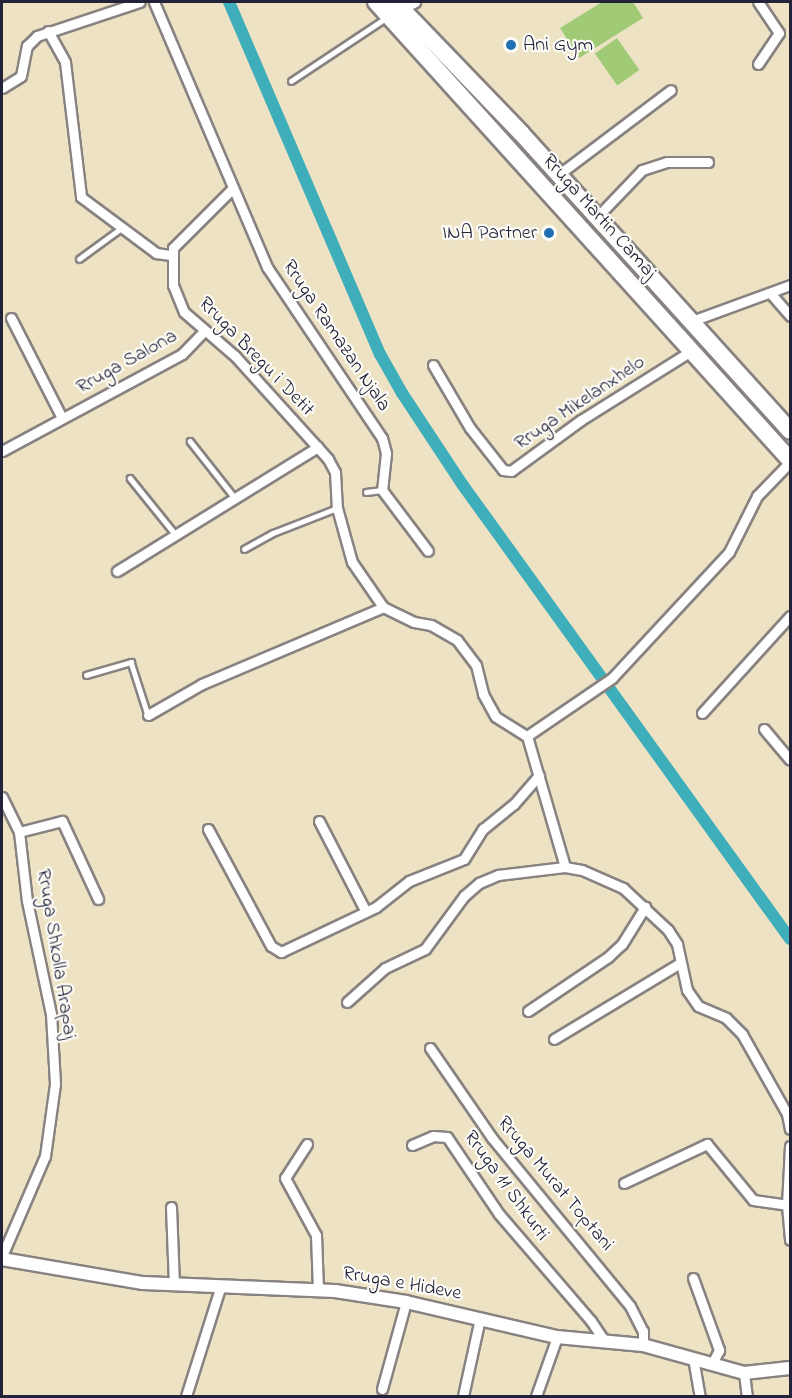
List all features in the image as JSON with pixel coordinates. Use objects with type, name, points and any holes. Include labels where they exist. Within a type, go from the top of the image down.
[{"type":"highway","name":"Rruga Martin Camaj","points":[[376,2],[400,7],[558,175],[790,431]]},
{"type":"highway","name":"Rruga Martin Camaj","points":[[400,7],[691,351],[790,461]]},
{"type":"main road","name":"Rruga e Hideve","points":[[2,1257],[69,1273],[174,1286],[318,1290],[406,1302],[557,1337],[643,1345],[744,1373],[790,1368]]},
{"type":"street","points":[[2,88],[21,76],[27,46],[48,31],[78,25],[140,2]]},
{"type":"street","name":"Rruga Ramazan Njala","points":[[154,2],[232,189],[279,289],[382,438],[386,453],[382,490]]},
{"type":"street","points":[[758,2],[779,33],[758,64]]},
{"type":"street","points":[[48,31],[65,62],[81,197],[120,229],[156,253],[171,255],[182,237],[232,189]]},
{"type":"street","points":[[558,175],[671,90]]},
{"type":"street","points":[[596,218],[642,170],[667,162],[708,162]]},
{"type":"street","name":"Rruga Bregu i Detit","points":[[171,255],[173,285],[184,312],[203,332],[235,356],[318,447],[335,472],[337,508],[352,562],[383,607],[414,622],[432,625],[457,640],[476,665],[483,694],[496,717],[527,736]]},
{"type":"street","points":[[689,322],[772,295],[790,285]]},
{"type":"street","points":[[772,295],[790,316]]},
{"type":"street","name":"Rruga Salona","points":[[11,318],[63,418]]},
{"type":"street","name":"Rruga Salona","points":[[2,451],[182,354],[203,332]]},
{"type":"street","name":"Rruga Mikelanxhelo","points":[[433,365],[470,428],[503,470],[511,471],[580,420],[691,351]]},
{"type":"street","points":[[117,571],[318,447]]},
{"type":"street","points":[[565,867],[527,736],[612,678],[729,552],[757,496],[790,461]]},
{"type":"street","points":[[382,490],[428,551]]},
{"type":"street","points":[[148,715],[202,684],[383,607]]},
{"type":"street","points":[[702,713],[790,616]]},
{"type":"street","points":[[764,729],[790,760]]},
{"type":"street","points":[[208,829],[275,950],[287,951],[366,912],[409,881],[464,859],[483,828],[514,804],[539,775]]},
{"type":"street","name":"Rruga Shkolla Arapaj","points":[[2,797],[19,832],[27,901],[51,1014],[56,1084],[45,1156],[2,1257]]},
{"type":"street","points":[[19,832],[62,821],[98,899]]},
{"type":"street","points":[[319,821],[366,912]]},
{"type":"street","points":[[347,1002],[384,968],[412,957],[435,940],[464,896],[479,883],[498,875],[565,867],[596,874],[623,888],[645,907],[677,944],[687,990],[698,1006],[726,1018],[742,1034],[788,1114],[790,1129]]},
{"type":"street","points":[[528,1011],[608,957],[622,944],[645,907]]},
{"type":"street","points":[[554,1039],[680,963]]},
{"type":"street","name":"Rruga Murat Toptani","points":[[430,1048],[492,1138],[624,1298],[639,1320],[643,1345]]},
{"type":"street","name":"Rruga 11 Shkurti","points":[[412,1145],[433,1136],[447,1137],[499,1214],[591,1321],[604,1341]]},
{"type":"street","points":[[624,1183],[707,1143],[753,1200],[787,1205]]},
{"type":"street","points":[[307,1144],[285,1178],[315,1235],[318,1290]]},
{"type":"street","points":[[790,1146],[787,1205],[790,1240]]},
{"type":"street","points":[[171,1207],[174,1286]]},
{"type":"street","points":[[693,1278],[719,1350],[712,1364]]},
{"type":"street","points":[[186,1396],[220,1288]]},
{"type":"street","points":[[382,1389],[406,1302]]},
{"type":"street","points":[[463,1396],[480,1318]]},
{"type":"street","points":[[537,1396],[557,1337]]},
{"type":"street","points":[[693,1358],[700,1396]]},
{"type":"street","points":[[744,1373],[747,1396]]},
{"type":"lane","points":[[291,81],[400,7]]},
{"type":"lane","points":[[79,259],[120,229]]},
{"type":"lane","points":[[190,441],[235,498]]},
{"type":"lane","points":[[130,478],[176,535]]},
{"type":"lane","points":[[366,492],[382,490]]},
{"type":"lane","points":[[244,549],[337,508]]},
{"type":"lane","points":[[86,675],[131,662],[148,715]]},
{"type":"green space","points":[[602,2],[633,2],[643,18],[579,58],[560,28]]},
{"type":"green space","points":[[617,38],[639,70],[617,85],[595,53]]},
{"type":"waterway","points":[[229,2],[380,354],[402,393],[462,484],[790,939]]},
{"type":"place","name":"Ani Gym","points":[[511,45]]},
{"type":"place","name":"INA Partner","points":[[549,233]]}]
